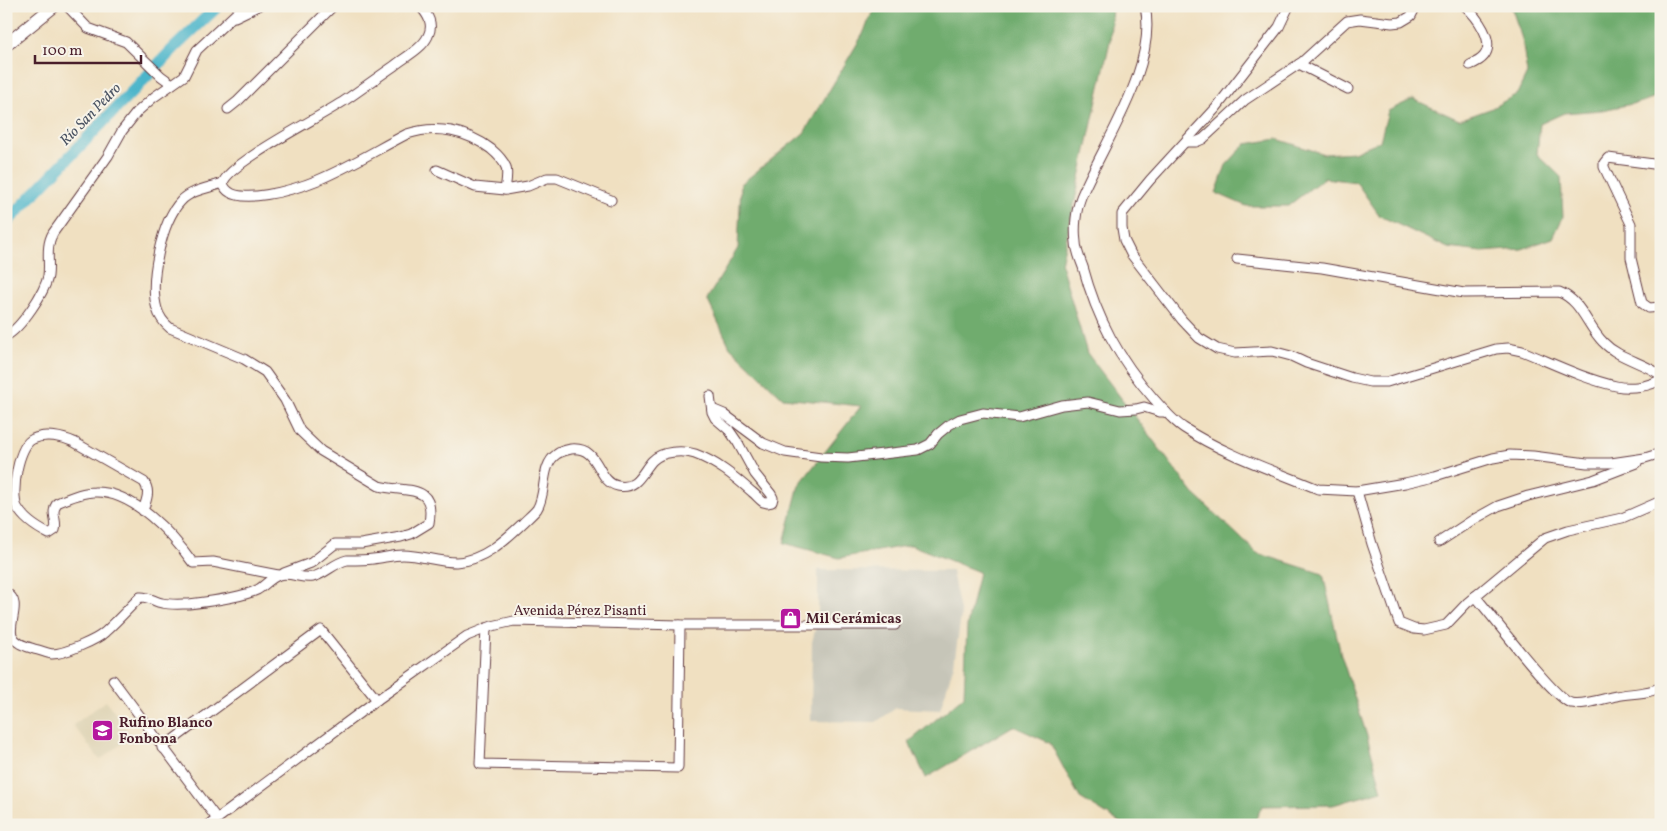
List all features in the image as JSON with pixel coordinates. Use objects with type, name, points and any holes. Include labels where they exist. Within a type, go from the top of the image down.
[{"type":"main road","points":[[6,45],[54,6]]},
{"type":"street","points":[[67,6],[88,28],[126,42],[161,76],[172,84]]},
{"type":"street","points":[[6,336],[12,333],[28,314],[46,282],[48,276],[48,247],[53,233],[108,156],[122,131],[137,112],[184,76],[197,50],[244,6]]},
{"type":"street","points":[[230,19],[249,12],[258,6]]},
{"type":"street","points":[[228,109],[333,6]]},
{"type":"street","points":[[223,183],[225,177],[243,161],[347,99],[418,48],[429,35],[431,27],[426,13],[420,6]]},
{"type":"street","points":[[1145,6],[1147,16],[1145,43],[1137,77],[1115,129],[1080,199],[1076,221],[1076,242],[1090,294],[1115,347],[1141,384],[1183,428],[1219,447],[1318,489],[1357,491],[1435,476],[1493,458],[1510,455],[1587,463],[1611,463],[1645,458],[1661,453]]},
{"type":"street","points":[[1289,6],[1278,27],[1216,108],[1122,214],[1124,240],[1130,254],[1182,320],[1199,338],[1216,349],[1235,353],[1272,351],[1352,378],[1370,382],[1386,382],[1480,353],[1508,348],[1522,351],[1617,386],[1639,386],[1661,379]]},
{"type":"street","points":[[1186,142],[1196,142],[1203,139],[1245,100],[1300,64],[1347,20],[1360,18],[1392,23],[1401,22],[1411,16],[1416,6]]},
{"type":"street","points":[[1465,6],[1479,20],[1486,36],[1485,55],[1479,61],[1470,65]]},
{"type":"street","points":[[1300,64],[1348,90]]},
{"type":"street","points":[[223,183],[228,191],[240,196],[290,190],[319,180],[408,134],[423,130],[445,130],[466,134],[498,154],[506,166],[505,190]]},
{"type":"street","points":[[1661,165],[1608,158],[1604,163],[1604,167],[1631,224],[1631,258],[1642,303],[1649,308],[1661,307]]},
{"type":"street","points":[[437,170],[475,187],[505,190],[528,186],[547,178],[557,178],[611,200]]},
{"type":"street","points":[[6,593],[13,600],[14,614],[11,628],[15,640],[24,646],[55,654],[73,648],[104,633],[140,597],[165,604],[190,604],[248,593],[259,588],[272,578],[306,565],[335,544],[361,544],[401,537],[411,534],[429,523],[429,508],[425,496],[421,492],[416,490],[390,489],[380,486],[321,451],[300,431],[285,400],[265,372],[244,359],[170,328],[162,318],[156,304],[155,282],[157,259],[169,222],[176,207],[186,197],[194,192],[223,183]]},
{"type":"street","points":[[1237,259],[1322,268],[1464,293],[1559,292],[1569,295],[1602,341],[1613,351],[1661,375]]},
{"type":"street","points":[[6,492],[14,498],[18,507],[35,527],[49,534],[55,530],[54,512],[57,503],[84,493],[108,493],[120,497],[156,521],[177,540],[194,563],[213,562],[279,575],[290,573],[313,577],[347,560],[401,555],[456,562],[480,556],[505,540],[536,511],[542,498],[550,460],[555,455],[567,450],[582,449],[587,452],[598,465],[606,480],[619,486],[633,484],[639,480],[653,460],[658,457],[672,453],[689,452],[716,464],[731,474],[760,500],[767,503],[772,502],[771,494],[755,474],[738,443],[729,430],[716,418],[710,396]]},
{"type":"street","points":[[712,409],[724,414],[763,443],[785,452],[821,457],[848,458],[918,450],[930,444],[949,425],[960,419],[983,413],[1019,417],[1062,404],[1088,402],[1120,410],[1144,407],[1166,412]]},
{"type":"street","points":[[14,498],[18,466],[26,444],[31,439],[38,437],[63,437],[144,482],[147,486],[148,494],[142,511]]},
{"type":"street","points":[[1439,542],[1498,506],[1528,496],[1593,480],[1645,458]]},
{"type":"street","points":[[1357,491],[1372,544],[1399,623],[1414,630],[1437,628],[1446,625],[1475,596],[1545,538],[1568,530],[1622,518],[1661,501]]},
{"type":"street","points":[[1475,596],[1520,652],[1558,695],[1570,704],[1580,704],[1655,690],[1661,687]]},
{"type":"street","name":"Avenida Pérez Pisanti","points":[[213,822],[377,700],[467,636],[486,628],[514,621],[680,625],[894,624]]},
{"type":"street","points":[[486,628],[480,764],[678,768],[680,625]]},
{"type":"street","points":[[162,748],[321,630],[377,700]]},
{"type":"street","points":[[113,680],[213,822]]},
{"type":"shaded area","points":[[818,570],[952,571],[961,616],[954,664],[940,710],[896,708],[876,722],[811,721],[812,642],[818,619]]},
{"type":"shaded area","name":"Rufino Blanco Fonbona","points":[[106,701],[132,736],[100,760],[73,725]]},
{"type":"green space","points":[[875,6],[1112,6],[1110,41],[1061,264],[1087,353],[1193,493],[1257,553],[1323,574],[1341,655],[1367,736],[1382,791],[1333,805],[1262,806],[1253,825],[1124,825],[1080,798],[1050,743],[1013,726],[926,778],[909,742],[964,696],[967,626],[979,572],[911,545],[839,558],[784,543],[799,485],[861,406],[783,398],[730,347],[707,299],[738,248],[741,184],[804,133],[863,34]]},
{"type":"green space","points":[[1511,6],[1661,6],[1661,95],[1642,102],[1602,110],[1564,113],[1540,124],[1537,154],[1561,177],[1563,217],[1553,238],[1522,249],[1482,252],[1448,248],[1380,216],[1356,182],[1324,178],[1288,206],[1246,206],[1216,193],[1226,165],[1246,144],[1277,139],[1324,154],[1354,152],[1380,141],[1388,111],[1413,99],[1459,120],[1490,109],[1517,94],[1527,73],[1522,39]]},
{"type":"waterway","name":"Río San Pedro","points":[[6,223],[175,47],[218,6]]},
{"type":"place","name":"Mil Cerámicas","points":[[790,618]]},
{"type":"place","name":"Rufino Blanco Fonbona","points":[[103,730]]}]
